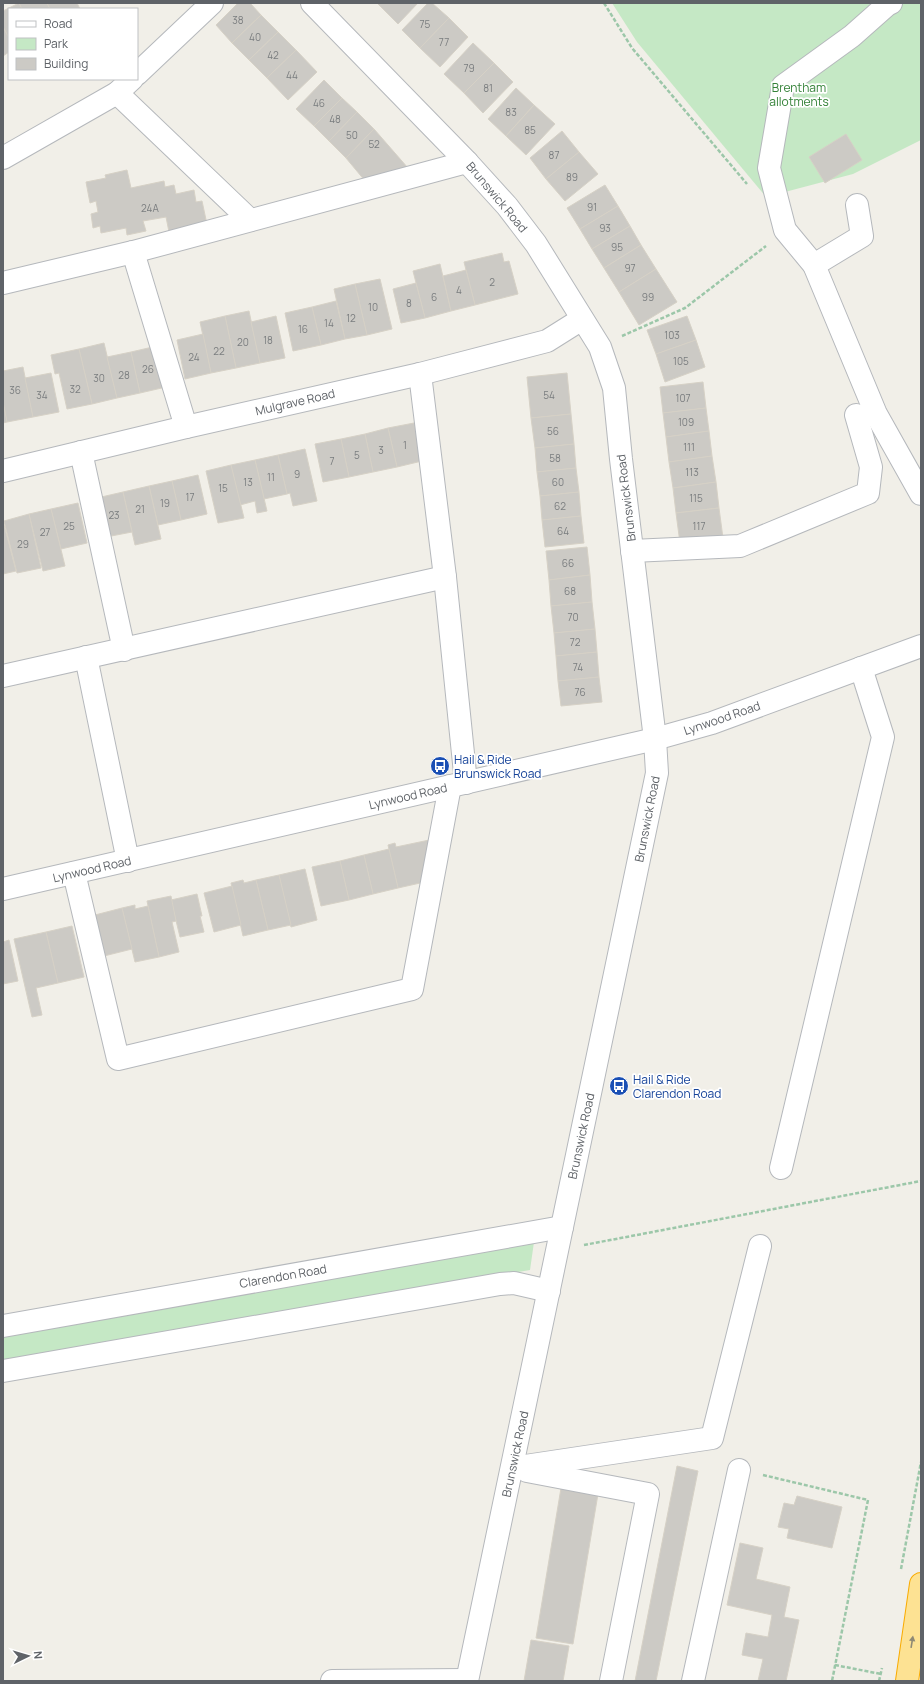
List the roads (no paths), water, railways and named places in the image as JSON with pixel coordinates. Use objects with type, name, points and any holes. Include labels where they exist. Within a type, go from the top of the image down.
[{"type":"highway","points":[[906,1681],[921,1584]]},
{"type":"street","points":[[138,73],[212,3]]},
{"type":"street","name":"Brunswick Road","points":[[312,3],[467,162],[507,206],[536,244],[600,347],[614,388],[655,739],[657,773],[467,1680]]},
{"type":"street","points":[[891,3],[852,36],[783,86],[769,168],[785,230],[814,265],[876,414],[921,494]]},
{"type":"street","points":[[3,158],[124,86],[250,220]]},
{"type":"street","points":[[3,283],[133,252],[467,162]]},
{"type":"street","points":[[814,265],[862,236],[857,205]]},
{"type":"street","points":[[133,252],[186,426]]},
{"type":"street","name":"Mulgrave Road","points":[[3,471],[186,426],[420,374],[547,341],[582,319]]},
{"type":"street","points":[[74,873],[118,1059],[412,989],[458,785],[445,577],[420,374]]},
{"type":"street","points":[[632,551],[740,546],[868,493],[871,467],[856,415]]},
{"type":"street","points":[[81,452],[124,650]]},
{"type":"street","points":[[3,676],[445,577]]},
{"type":"street","name":"Lynwood Road","points":[[3,889],[655,739],[712,723],[921,646]]},
{"type":"street","points":[[86,657],[128,861]]},
{"type":"street","points":[[781,1168],[882,737],[861,668]]},
{"type":"street","name":"Clarendon Road","points":[[3,1326],[562,1227]]},
{"type":"street","points":[[512,1468],[712,1438],[760,1246]]},
{"type":"street","points":[[3,1371],[500,1284],[514,1283],[549,1291]]},
{"type":"street","points":[[512,1468],[648,1494],[611,1681]]},
{"type":"street","points":[[693,1681],[739,1470]]},
{"type":"street","points":[[332,1681],[467,1680]]},
{"type":"place","name":"Hail & Ride Brunswick Road","points":[[440,766]]},
{"type":"place","name":"Hail & Ride Clarendon Road","points":[[619,1086]]},
{"type":"park label","name":"Brentham allotments","points":[[799,94]]}]
